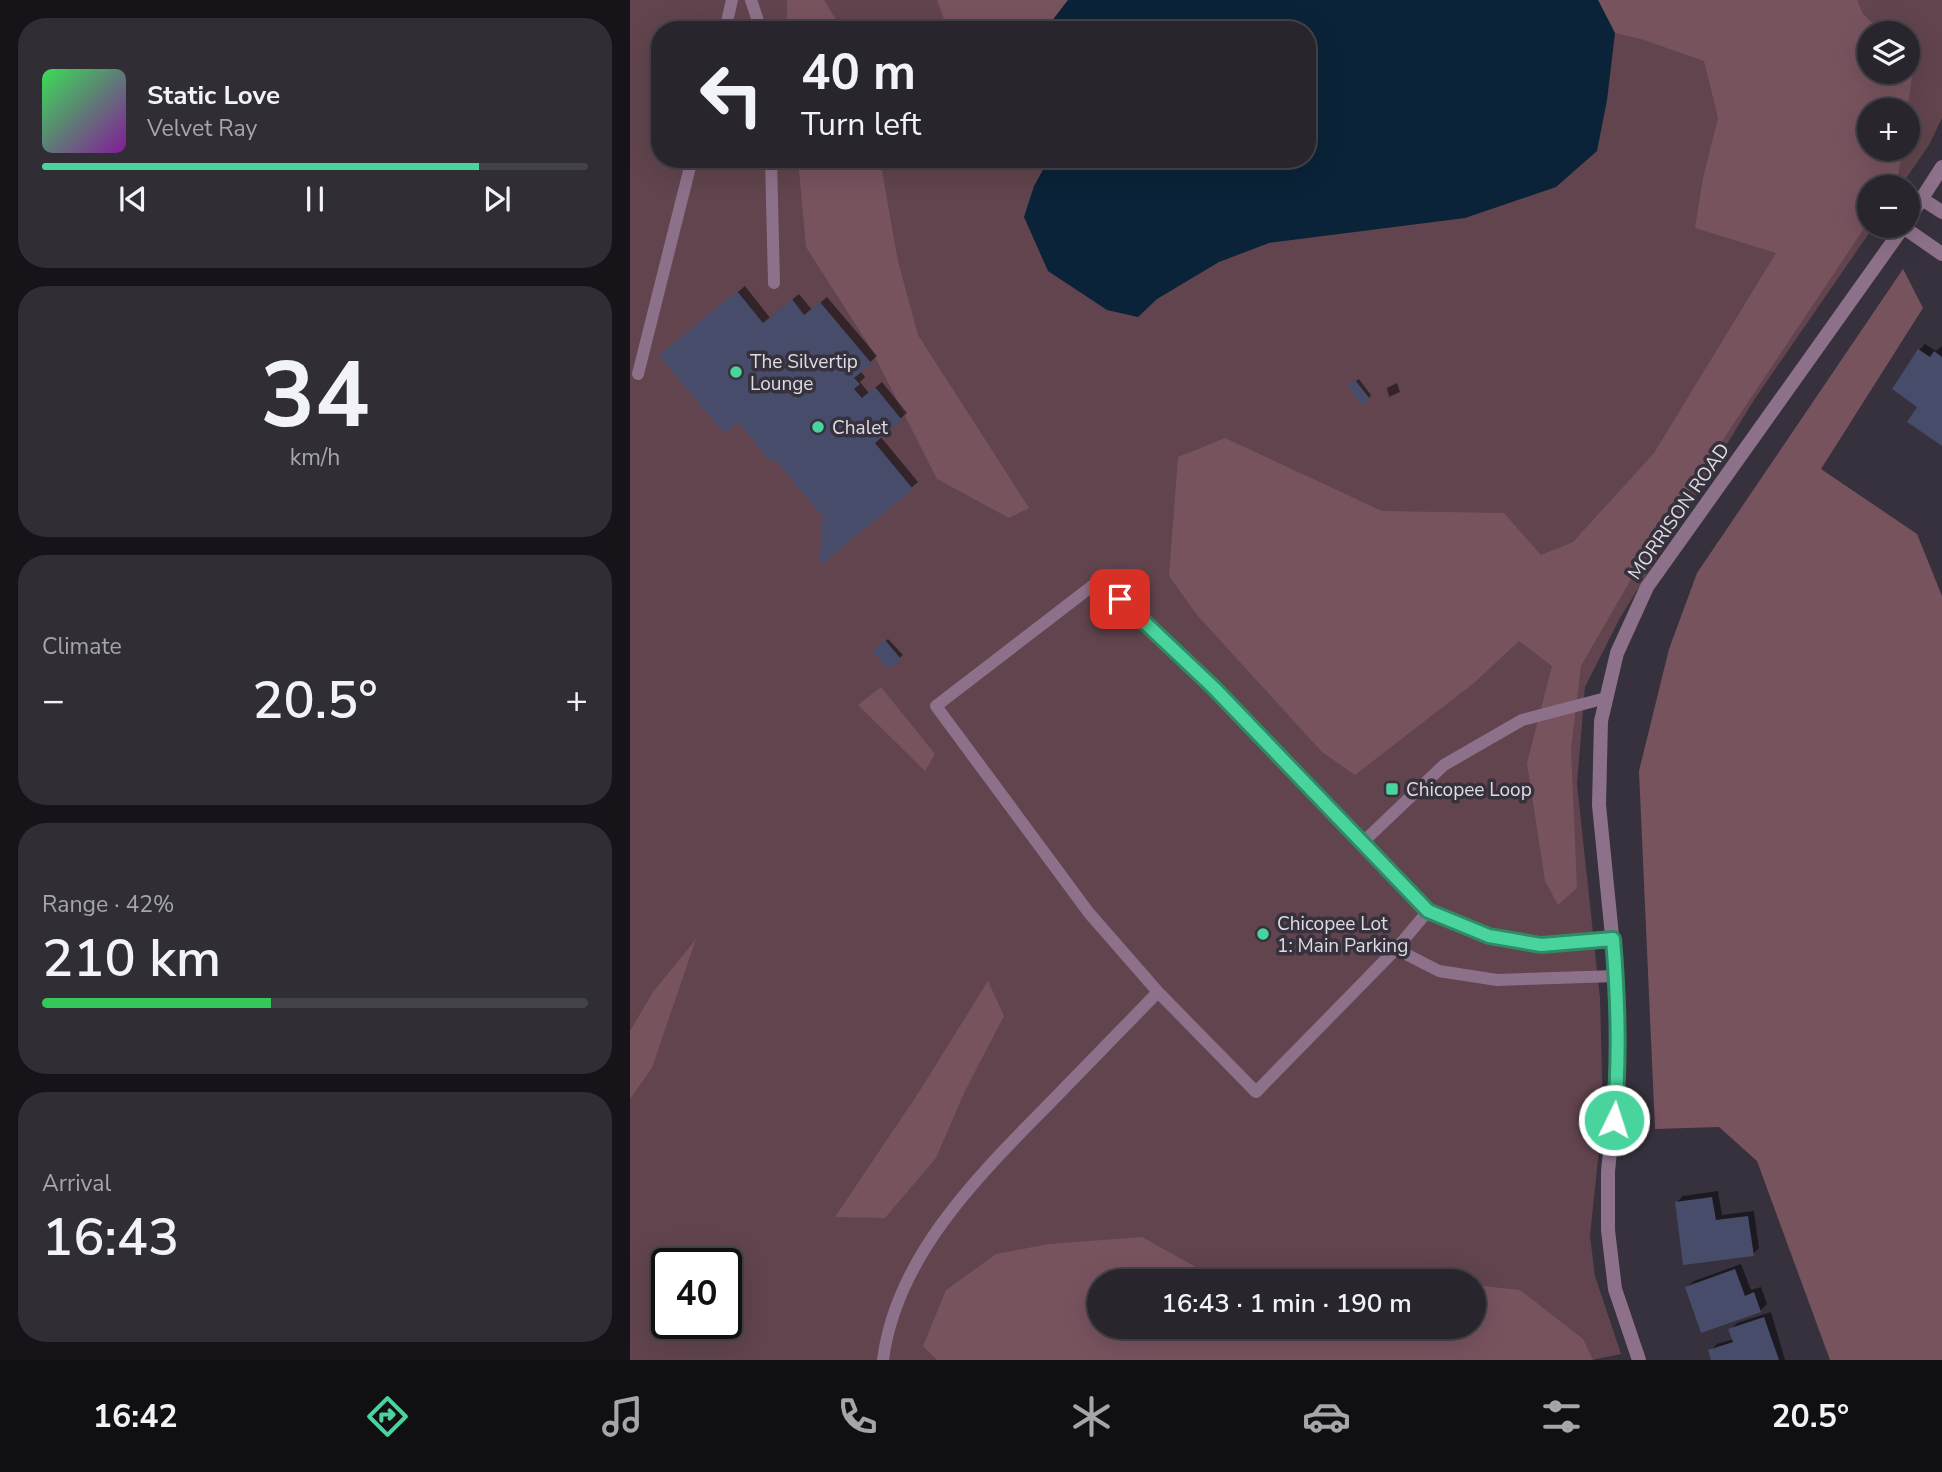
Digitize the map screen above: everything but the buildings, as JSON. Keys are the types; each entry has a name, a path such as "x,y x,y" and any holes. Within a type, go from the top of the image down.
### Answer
{"street":[{"name":"MORRISON ROAD","path":"1920,202 1942,167"},
{"path":"1922,199 1942,212"},
{"path":"1920,236 1942,254"},
{"name":"MORRISON ROAD","path":"1639,1360 1615,1289 1608,1230 1608,1171 1616,1094 1616,975 1599,805 1601,721 1606,698 1617,653 1647,587 1895,238"}],"lane":[{"path":"726,21 732,0"},
{"path":"751,0 758,21"},
{"path":"635,371 690,168"},
{"path":"771,168 774,284"},
{"path":"1428,911 1396,949 1256,1092 1158,992 1089,913 936,706 1100,580 1214,688 1428,911 1489,936 1541,945 1613,939"},
{"path":"1363,843 1444,765 1521,720 1606,698"},
{"path":"1396,949 1439,971 1497,980 1616,975"},
{"path":"883,1360 885,1342 906,1285 945,1217 991,1163 1158,992"}],"shaded area":[{"path":"630,0 1942,0 1942,118 1929,145 1920,158 1920,98 1857,98 1857,161 1918,161 1908,175 1857,175 1857,238 1866,238 1754,400 1620,618 1585,687 1577,784 1600,998 1603,1111 1590,1236 1595,1276 1621,1354 1592,1360 630,1360"},
{"path":"787,0 824,0 835,21 787,21"},
{"path":"937,0 1068,0 1052,21 945,21"},
{"path":"1598,0 1857,0 1863,14 1870,21 1857,21 1857,84 1911,84 1909,98 1857,98 1857,161 1900,161 1898,175 1857,175 1858,238 1638,567 1581,666 1571,749 1577,888 1558,905 1545,881 1527,763 1552,666 1519,641 1474,683 1355,775 1322,752 1197,615 1169,576 1178,457 1225,438 1382,511 1504,513 1541,555 1573,542 1654,453 1776,253 1695,228 1703,178 1718,118 1704,61 1615,33"},
{"path":"799,168 880,168 898,261 918,335 1029,508 1009,518 937,479 870,347 806,247"},
{"path":"1903,269 1923,308 1821,469 1917,534 1942,596 1942,1360 1830,1360 1757,1161 1719,1127 1655,1129 1639,771 1669,649 1697,573"},
{"path":"881,687 935,754 925,771 858,705"},
{"path":"696,939 652,1068 630,1099 630,1031 653,992"},
{"path":"988,981 1004,1016 965,1091 936,1158 885,1218 835,1217 919,1092"},
{"path":"1142,1237 1199,1269 1087,1269 1087,1339 1486,1339 1486,1286 1520,1290 1583,1339 1593,1360 937,1360 923,1346 946,1290 996,1254 1049,1244"}],"water":[{"path":"1068,0 1598,0 1615,33 1607,100 1597,151 1556,187 1465,218 1269,243 1219,262 1157,299 1138,317 1107,310 1048,271 1024,217 1034,186 1044,168 1316,168 1316,21 1052,21"}],"place":[{"name":"The Silvertip Lounge","path":"736,372"},
{"name":"Chalet","path":"818,427"},
{"name":"Chicopee Loop","path":"1392,789"},
{"name":"Chicopee Lot 1: Main Parking","path":"1263,934"}],"route":[{"path":"1120,599 1214,688 1428,911 1489,936 1541,945 1613,939 1616,975 1614,1120"}]}
